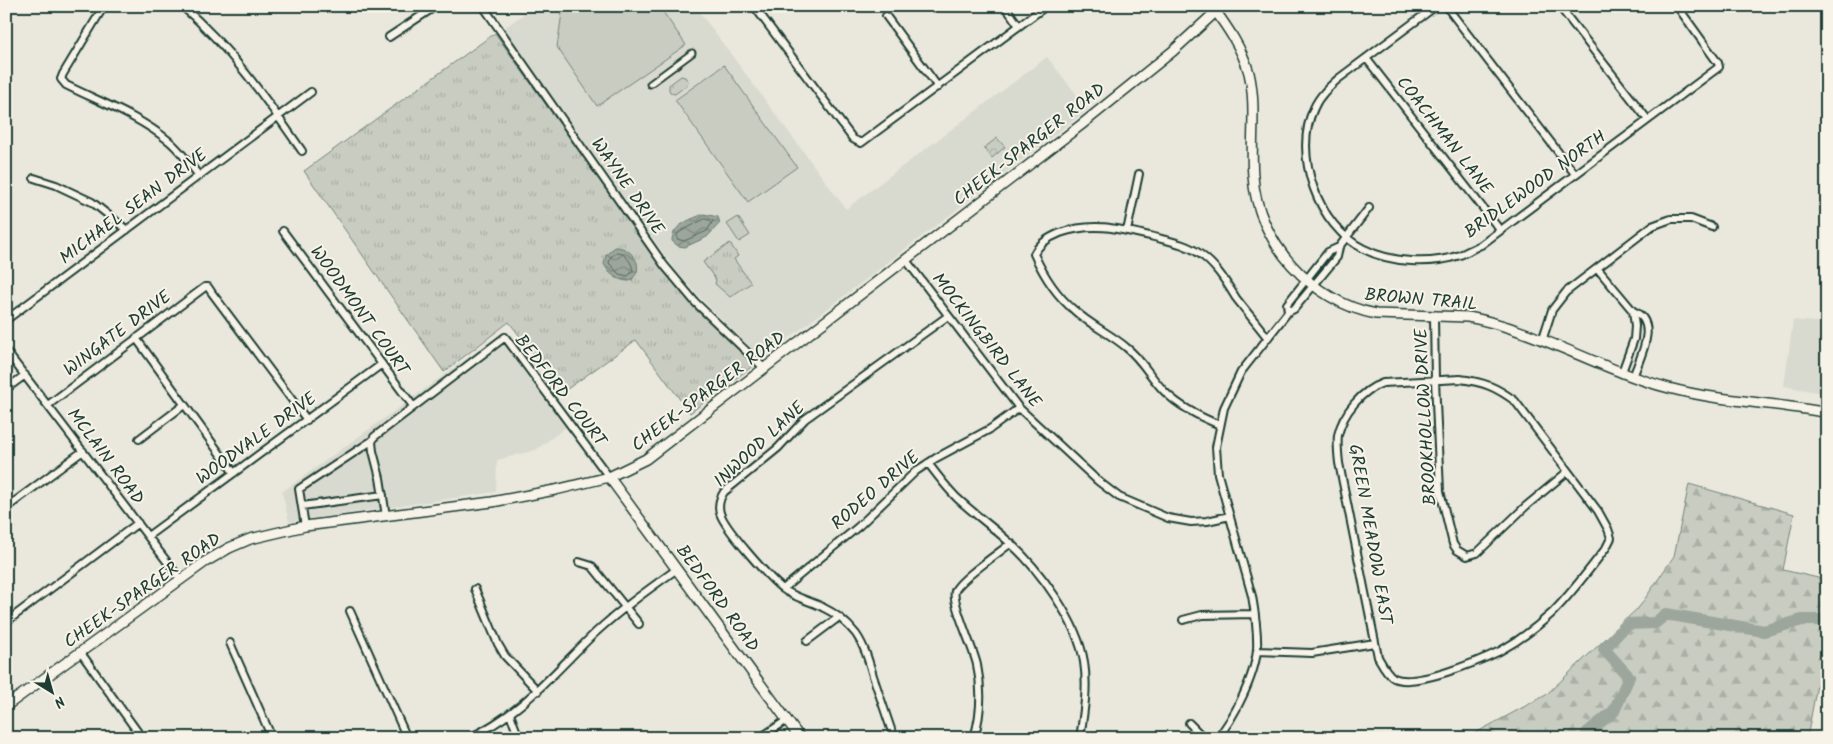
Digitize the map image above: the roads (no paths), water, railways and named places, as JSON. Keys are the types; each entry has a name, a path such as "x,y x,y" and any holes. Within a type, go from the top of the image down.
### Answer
{"main road":[{"name":"CHEEK-SPARGER ROAD","path":"6,706 204,562 250,539 305,526 492,502 609,477 628,469 664,447 1081,125 1173,51 1217,8"},
{"name":"BROWN TRAIL","path":"1217,8 1236,42 1248,72 1254,112 1252,176 1259,207 1278,247 1306,279 1329,297 1362,312 1395,316 1468,317 1482,320 1670,388 1827,413"},
{"name":"BEDFORD ROAD","path":"609,477 800,738"}],"street":[{"path":"104,6 61,79 66,85 157,132 178,150 199,176"},
{"path":"182,6 203,24 232,55 302,151"},
{"path":"390,38 436,6"},
{"name":"WAYNE DRIVE","path":"483,6 664,265 696,302 765,369"},
{"path":"754,6 853,139 861,143 1046,6"},
{"path":"1004,6 1019,26"},
{"name":"BRIDLEWOOD NORTH","path":"1436,6 1338,79 1325,92 1314,108 1308,129 1308,166 1311,183 1327,215 1346,238 1364,250 1380,256 1432,260 1462,254 1481,245 1718,67 1718,63 1677,6"},
{"path":"1446,6 1575,174"},
{"path":"1559,6 1648,120"},
{"path":"886,16 938,87"},
{"path":"650,84 692,53"},
{"name":"COACHMAN LANE","path":"1366,58 1500,230"},
{"name":"MICHAEL SEAN DRIVE","path":"6,320 311,92"},
{"path":"1127,231 1139,174"},
{"path":"34,178 63,188 92,202 127,230"},
{"path":"1222,736 1245,692 1257,651 1252,596 1218,474 1216,459 1220,425 1228,396 1241,372 1267,337 1314,286 1336,257 1339,247 1369,208"},
{"path":"1542,341 1552,310 1566,292 1652,226 1671,219 1691,219 1712,226"},
{"path":"1220,425 1202,418 1175,401 1128,349 1074,311 1054,287 1038,263 1034,254 1037,248 1056,235 1082,227 1108,227 1178,243 1198,252 1221,275 1267,337"},
{"name":"WOODMONT COURT","path":"283,232 413,406"},
{"path":"1288,312 1287,304 1306,279 1328,252 1339,247"},
{"name":"MOCKINGBIRD LANE","path":"906,260 1019,408 1119,498 1168,518 1191,522 1230,516"},
{"path":"1597,268 1633,311 1640,314 1644,320 1647,329 1645,344 1633,376"},
{"name":"WINGATE DRIVE","path":"48,405 205,287 208,287 306,420"},
{"path":"1622,372 1634,339 1633,311"},
{"name":"INWOOD LANE","path":"894,738 861,643 852,629 826,608 792,595 783,589 760,567 720,514 720,497 736,481 778,448 805,418 948,316"},
{"name":"BROOKHOLLOW DRIVE","path":"1434,317 1440,491 1450,535 1455,548 1462,554 1471,556 1484,548 1526,506 1567,472"},
{"path":"136,338 234,473"},
{"name":"BEDFORD COURT","path":"413,406 505,338 609,477"},
{"name":"MCLAIN ROAD","path":"6,351 181,580"},
{"name":"WOODVALE DRIVE","path":"148,536 382,364"},
{"path":"6,389 25,375"},
{"name":"GREEN MEADOW EAST","path":"1460,379 1482,382 1500,390 1516,401 1567,472 1598,511 1611,538 1606,548 1552,613 1506,647 1481,659 1439,674 1408,681 1391,676 1378,657 1339,463 1338,436 1342,423 1352,407 1364,394 1377,385 1384,383 1460,379"},
{"path":"139,439 184,405"},
{"path":"305,526 298,489 373,440 382,430 413,406"},
{"name":"RODEO DRIVE","path":"783,589 859,526 916,471 990,429 1019,408"},
{"path":"373,440 373,451 386,516"},
{"path":"6,508 82,451"},
{"path":"928,463 960,500 1011,543 1024,557 1063,609 1077,636 1084,663 1086,690 1080,738"},
{"path":"302,506 383,495"},
{"path":"6,622 138,523"},
{"path":"974,738 978,725 980,699 978,674 972,647 955,598 955,591 967,577 1011,543"},
{"path":"579,562 592,566 639,624"},
{"path":"469,738 510,714 538,691 595,633 625,606 677,569"},
{"path":"475,589 505,656 538,691"},
{"path":"350,611 407,738"},
{"path":"1183,620 1202,614 1255,614"},
{"path":"807,641 839,617"},
{"path":"230,643 272,738"},
{"path":"1257,651 1312,653 1375,643"},
{"path":"81,653 142,738"},
{"path":"510,714 519,738"},
{"path":"760,738 787,720"},
{"path":"1189,723 1204,738"}],"water":[{"path":"704,214 718,217 720,223 707,237 685,247 678,246 672,241 675,231 683,223"},
{"path":"615,247 627,250 636,260 637,271 635,276 629,281 621,280 614,276 604,264 606,255"}],"waterway":[{"path":"1585,738 1587,733 1614,711 1629,677 1604,649 1627,624 1655,623 1666,614 1764,631 1802,620 1827,620"}]}
